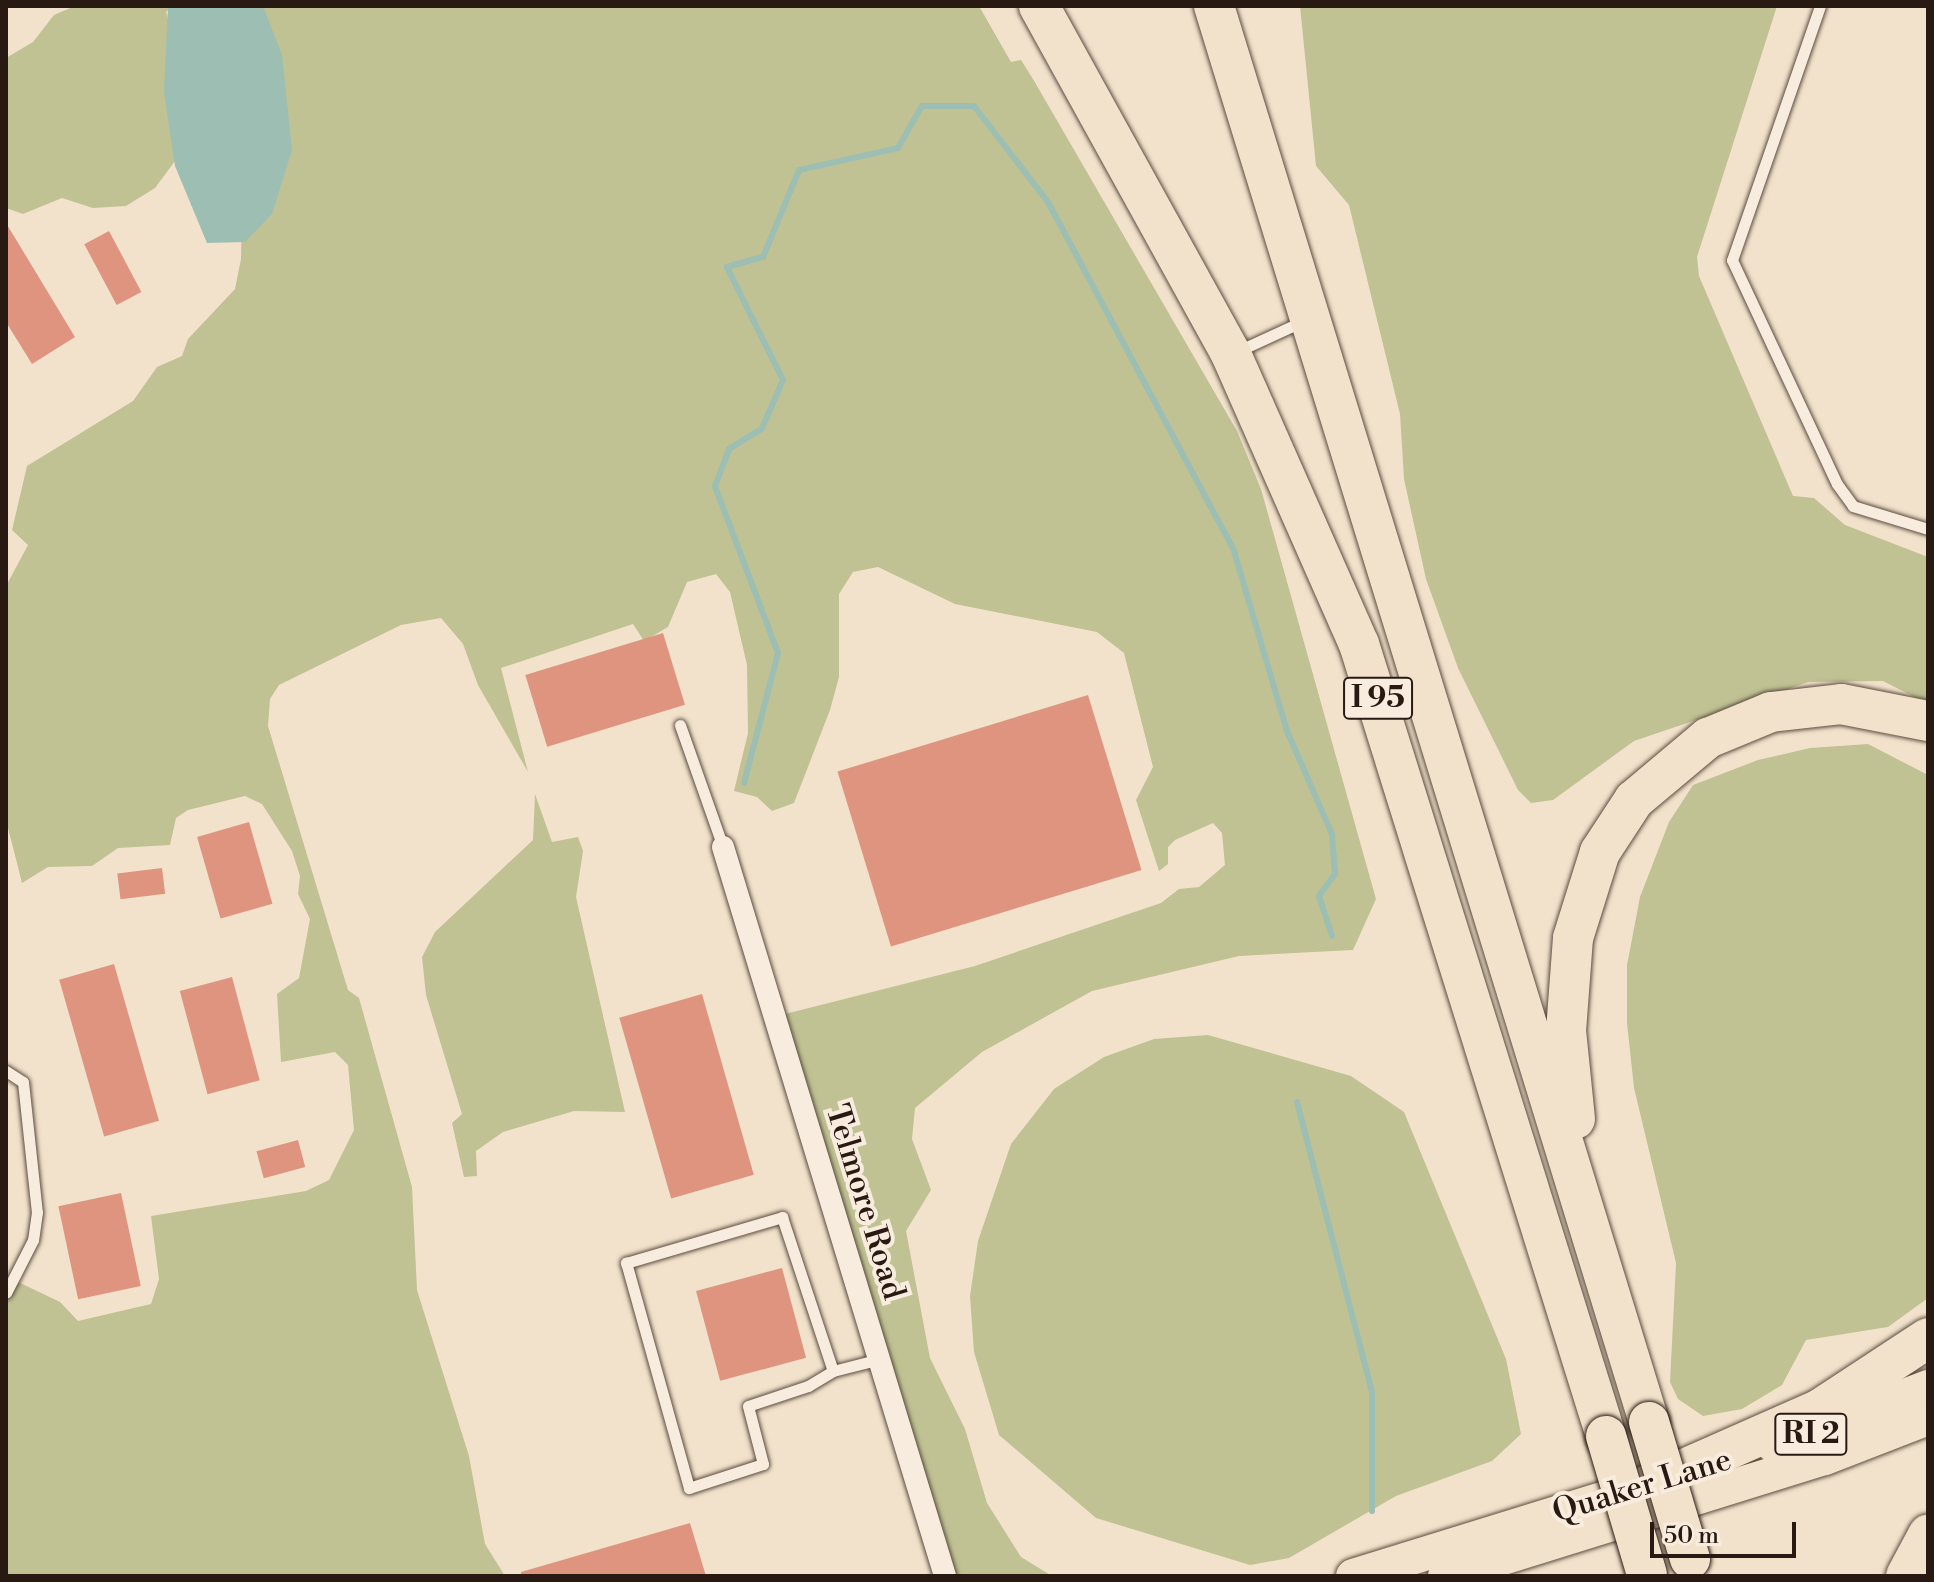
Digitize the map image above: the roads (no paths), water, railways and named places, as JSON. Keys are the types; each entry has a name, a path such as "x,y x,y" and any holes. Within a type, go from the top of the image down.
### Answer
{"highway":[{"name":"I 95","path":"1039,6 1231,354 1321,550 1390,732 1648,1575"},
{"name":"I 95","path":"1214,6 1692,1568"},
{"path":"1649,1422 1570,1090 1569,968 1588,879 1616,823 1642,790 1678,757 1727,728 1783,710 1841,704 1928,721"},
{"path":"1648,1485 1820,1409 1928,1338"},
{"path":"1906,1576 1928,1535"}],"main road":[{"name":"Quaker Lane","path":"1353,1576 1827,1429 1928,1387"},
{"name":"Quaker Lane","path":"1445,1576 1825,1458 1928,1418"}],"street":[{"name":"Telmore Road","path":"723,847 945,1576"}],"lane":[{"path":"1820,6 1732,260 1837,484 1853,506 1928,529"},
{"path":"1231,354 1310,318"},
{"path":"680,725 723,847"},
{"path":"6,1071 23,1082 37,1212 33,1240 6,1293"},
{"path":"833,1371 782,1217 626,1263 689,1488 763,1464 748,1406 808,1386 833,1371 880,1359"}],"water":[{"path":"168,6 263,6 282,55 292,150 272,214 245,242 207,243 175,166 164,92"}],"waterway":[{"path":"744,783 778,653 715,486 729,449 762,428 783,380 727,267 763,257 799,170 898,148 922,106 974,106 1048,202 1234,551 1287,731 1332,834 1335,874 1319,896 1332,936"},
{"path":"1297,1102 1372,1391 1372,1511"}]}
